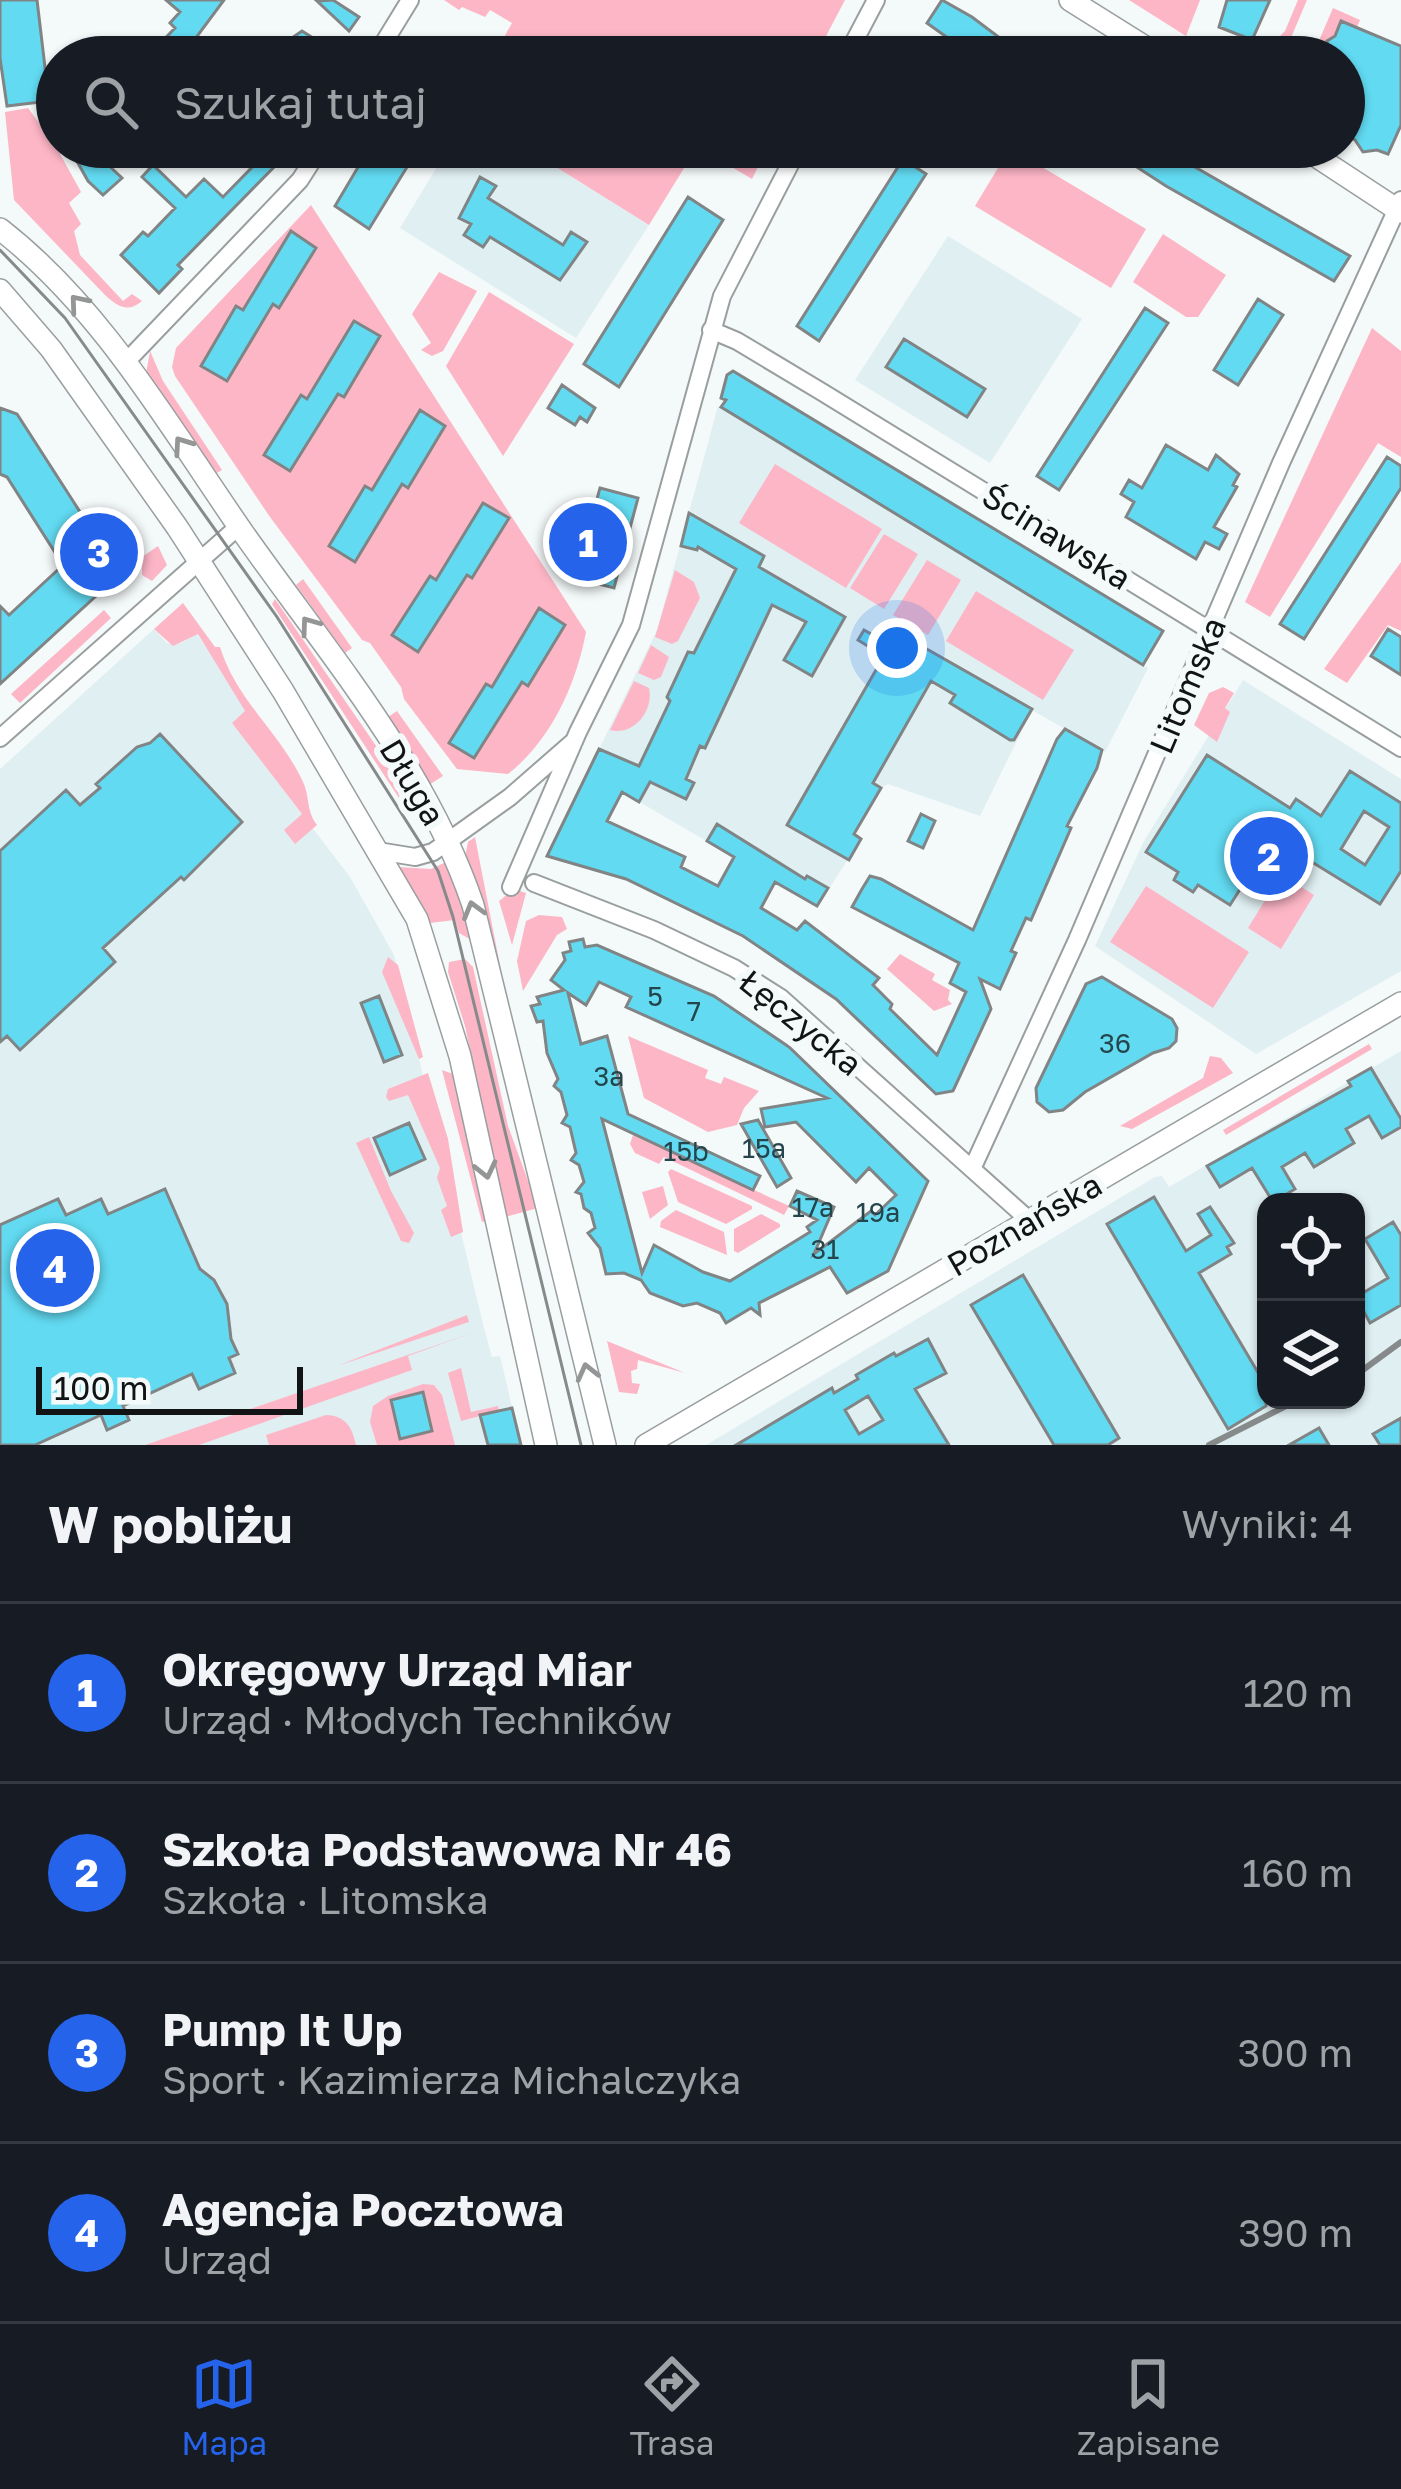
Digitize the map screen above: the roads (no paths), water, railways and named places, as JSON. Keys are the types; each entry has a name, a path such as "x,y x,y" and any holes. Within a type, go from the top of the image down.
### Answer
{"street":[{"path":"389,36 410,0"},
{"path":"857,36 876,0"},
{"path":"1070,0 1128,36"},
{"path":"125,363 307,168"},
{"path":"511,887 637,608 711,330 726,288 789,168"},
{"path":"1336,168 1400,207"},
{"name":"Litomska","path":"972,1169 1077,940 1281,463 1400,207"},
{"name":"Długa","path":"0,229 59,280 125,363 404,761 448,842 473,904 605,1445"},
{"name":"Długa","path":"0,290 51,349 199,560 283,691 425,938 456,1042 544,1436"},
{"name":"Ścinawska","path":"711,330 737,340 1401,748"},
{"path":"0,738 238,526"},
{"path":"378,851 418,856 448,842 575,741"},
{"name":"Łęczycka","path":"534,884 654,930 734,968 781,998 1029,1220"},
{"name":"Poznańska","path":"646,1445 1401,1003"},
{"path":"544,1436 561,1445"}],"tram line":[{"path":"0,250 65,318 277,617 438,871 581,1445"}],"railway":[{"path":"1365,1368 1401,1342"},
{"path":"1209,1445 1280,1409"}],"place":[{"name":"Okręgowy Urząd Miar","path":"588,542"},
{"name":"Pump It Up","path":"99,552"},
{"name":"Szkoła Podstawowa Nr 46","path":"1269,856"},
{"name":"Agencja Pocztowa","path":"55,1268"}]}
